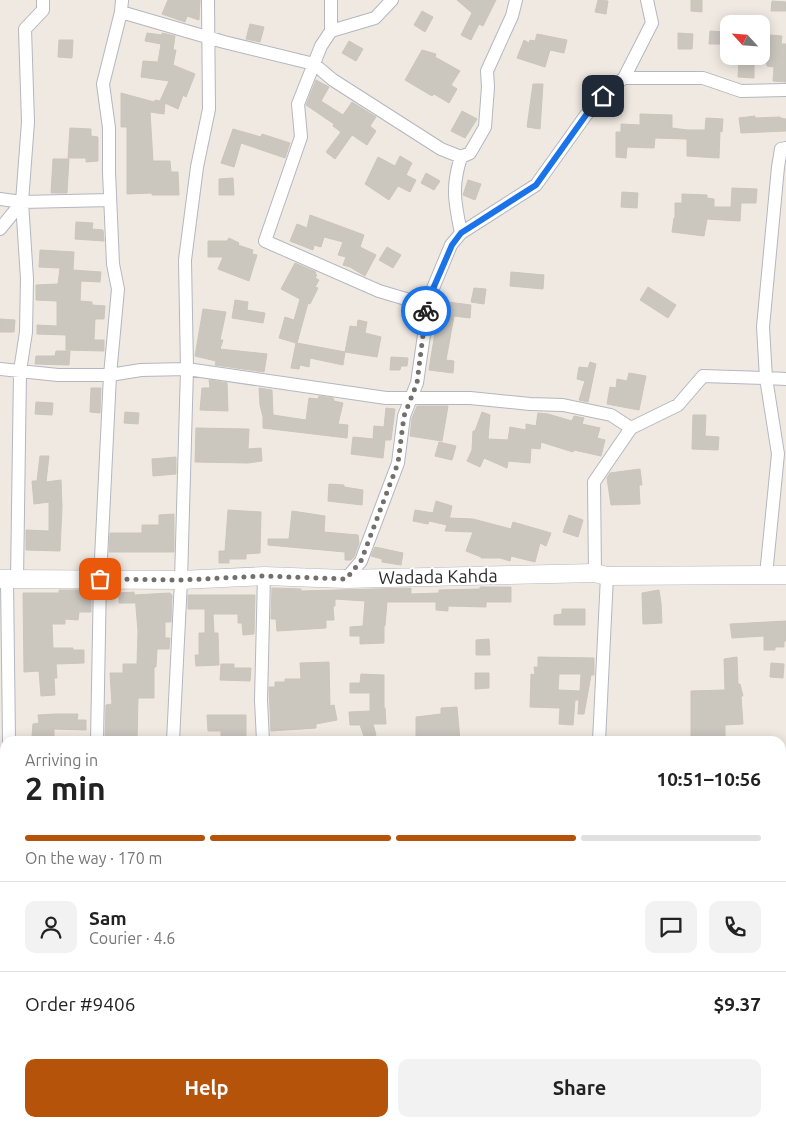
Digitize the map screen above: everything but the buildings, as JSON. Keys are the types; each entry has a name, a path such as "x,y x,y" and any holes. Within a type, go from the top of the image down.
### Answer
{"main road":[{"name":"Wadada Kahda","path":"8,580 181,580 264,576 346,579 601,574 786,575"}],"street":[{"path":"9,736 8,580 20,370 26,332 27,279 22,202 28,122 25,29 43,10 43,0"},
{"path":"173,736 181,580 187,369 185,260 197,167 209,108 208,0"},
{"path":"331,0 331,31 314,64 298,104 301,137 264,241 379,291 426,305"},
{"path":"331,31 375,18 392,0"},
{"path":"97,736 100,579 110,375 118,289 113,264 109,128 102,84 122,6 207,38 314,64 333,80 440,149 461,157 470,153 485,127 488,87 487,71 512,16 516,0"},
{"path":"346,579 361,561 398,463 404,416 417,383 425,328 426,305 452,245 461,233 536,185 586,115 612,87 624,78 652,23 647,0"},
{"path":"624,78 703,78 741,90 786,90"},
{"path":"766,575 778,454 766,378 763,327 778,167 781,149 786,148"},
{"path":"461,157 456,170 453,196 461,233"},
{"path":"0,199 22,202 110,200"},
{"path":"0,229 22,202"},
{"path":"0,369 58,376 110,375 141,370 187,369 386,398 470,398 563,405 611,415 632,428"},
{"path":"599,736 601,574 594,482 632,428 678,405 703,376 786,379"},
{"path":"263,736 260,700 264,576"}],"way so far":[{"path":"100,579 181,580 264,576 346,579 361,561 398,463 404,416 417,383 426,311"}],"route":[{"path":"426,311 426,305 452,245 461,233 536,185 586,115 603,96"}]}
